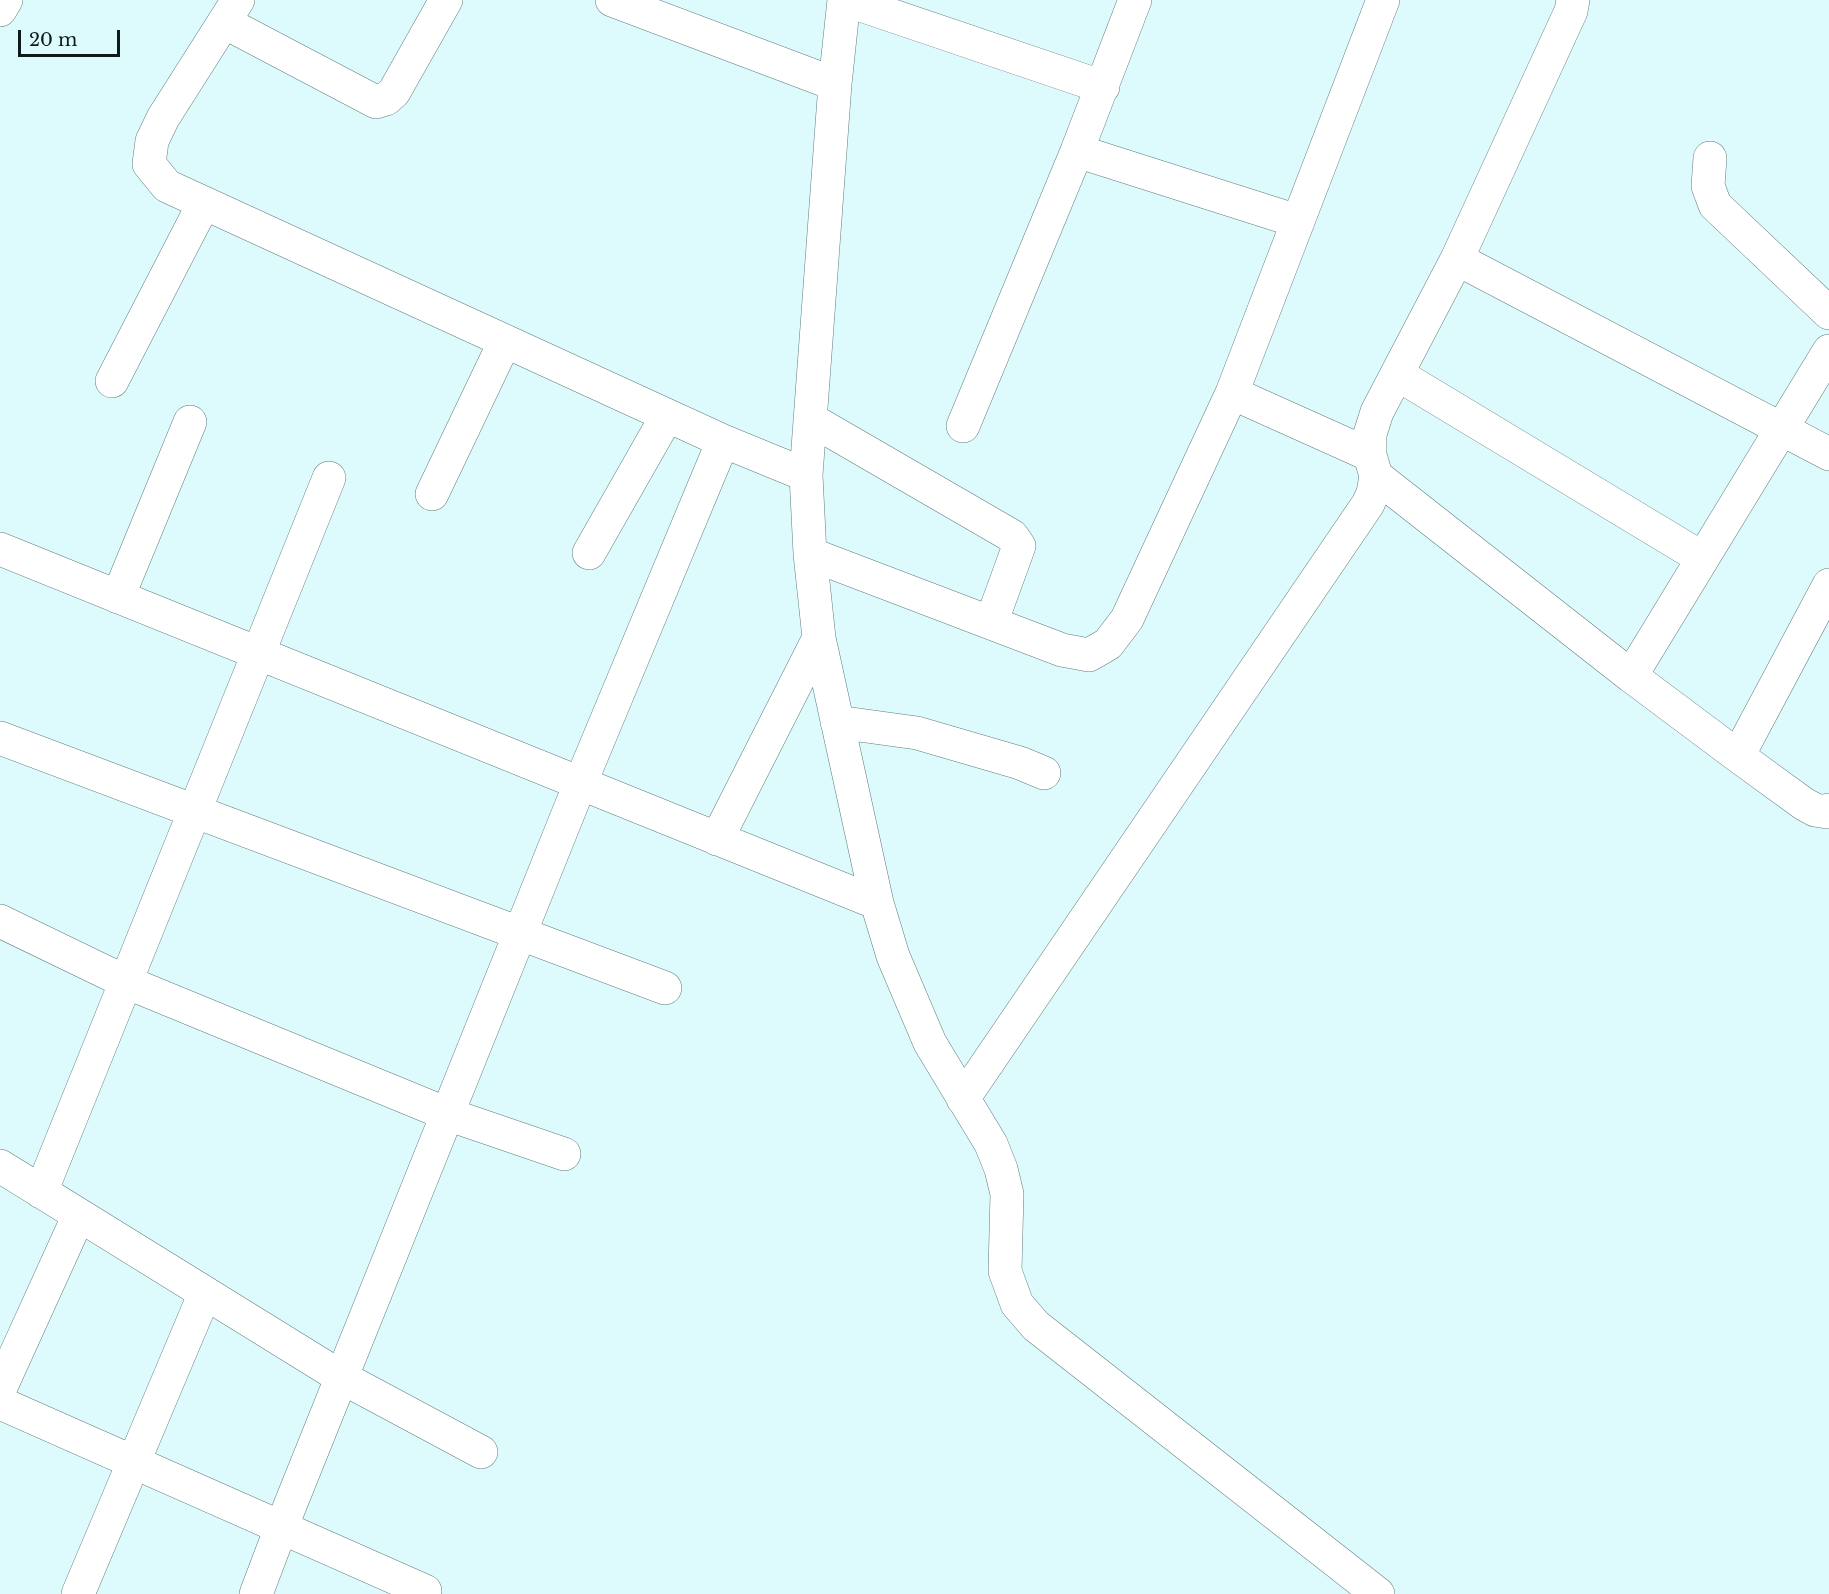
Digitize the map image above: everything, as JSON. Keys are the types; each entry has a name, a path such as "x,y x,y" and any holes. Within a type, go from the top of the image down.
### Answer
{"street":[{"path":"0,10 6,0"},
{"path":"446,0 394,92 376,102 231,11 163,118 152,141 149,164 167,186 667,416 806,474"},
{"path":"612,0 835,84"},
{"path":"1102,87 845,0 835,84 806,474 810,554 819,638 877,903 893,956 930,1043 990,1144 1001,1168 1007,1194 1005,1271 1017,1304 1036,1326 1378,1594"},
{"path":"963,426 1077,151 1135,0"},
{"path":"810,554 1062,650 1089,655 1108,644 1127,619 1232,393 1383,0"},
{"path":"963,1099 1368,504 1373,493 1370,434 1377,412 1457,259 1571,11 1573,0"},
{"path":"1077,151 1297,221"},
{"path":"1710,158 1708,186 1715,206 1829,313"},
{"path":"112,381 204,203"},
{"path":"1457,259 1829,454"},
{"path":"432,494 505,341"},
{"path":"1631,676 1829,351"},
{"path":"1397,374 1702,558"},
{"path":"1232,393 1373,465 1631,676 1804,804 1815,810 1827,812 1829,810"},
{"path":"589,553 667,416"},
{"path":"810,419 1012,536 1019,546 991,623"},
{"path":"118,597 190,422"},
{"path":"256,1594 580,784 723,441"},
{"path":"41,1192 329,478"},
{"path":"0,549 877,903"},
{"path":"1738,756 1829,585"},
{"path":"717,839 819,638"},
{"path":"837,722 917,733 1020,763 1044,773"},
{"path":"0,738 665,988"},
{"path":"0,921 126,982 447,1114 564,1154"},
{"path":"0,1166 341,1377 481,1452"},
{"path":"0,1389 79,1215"},
{"path":"78,1594 205,1293"},
{"path":"0,1403 425,1591"}]}
